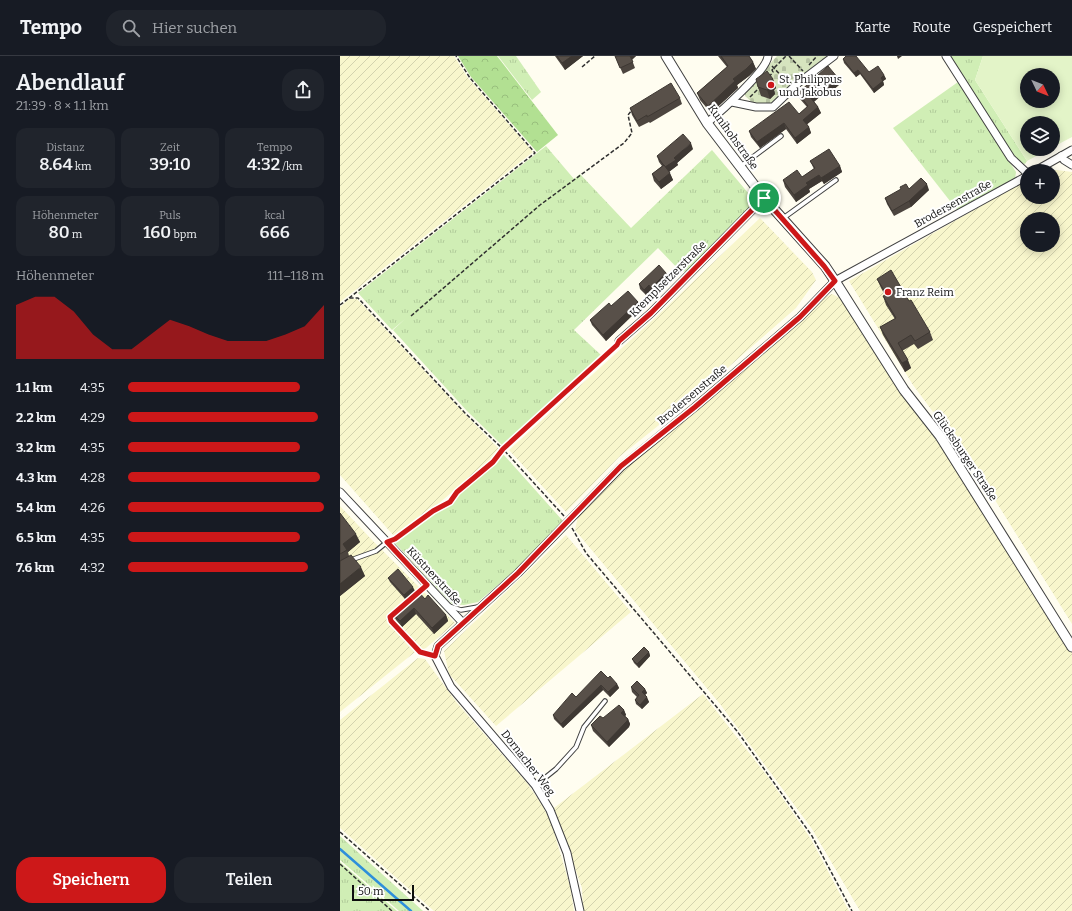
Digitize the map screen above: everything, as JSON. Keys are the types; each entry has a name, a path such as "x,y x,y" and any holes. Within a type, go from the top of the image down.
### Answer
{"street":[{"name":"Kunihohstraße","path":"666,56 707,124 764,198 824,266 835,281"},
{"path":"732,102 756,107 773,106 797,84 834,56"},
{"path":"946,56 1011,158 1020,167"},
{"path":"707,124 732,102 762,69 768,58"},
{"path":"1047,164 1072,150"},
{"path":"1061,156 1072,165"},
{"name":"Brodersenstraße","path":"435,656 438,646 479,606 518,573 621,466 695,407 800,317 835,281 1020,178"},
{"name":"Kremplsetzerstraße","path":"619,341 651,313 764,198"},
{"name":"Glücksburger Straße","path":"835,281 904,390 944,443 1072,646"},
{"name":"Küstnerstraße","path":"340,492 463,623"},
{"name":"Dornacher Weg","path":"435,656 450,687 535,785 550,810 567,853 580,911"}],"lane":[{"path":"740,167 781,136"},
{"path":"782,220 836,180"},
{"path":"346,564 358,557 376,551 387,542"},
{"path":"413,597 427,585"},
{"path":"407,601 393,614 391,621 420,652 435,656"},
{"path":"446,605 461,610 479,606"},
{"path":"535,785 556,769 576,747 584,727 605,701"}],"path":[{"path":"340,305 535,153 470,78 456,56"},
{"path":"582,67 595,56"},
{"path":"768,78 773,72 772,70 786,56"},
{"path":"789,56 803,71"},
{"path":"798,75 817,56"},
{"path":"768,58 774,68 788,82 793,78"},
{"path":"744,105 763,83"},
{"path":"411,316 540,205 624,143 632,133 628,115 635,107"},
{"path":"349,298 358,298 465,413 503,449 568,521 586,553 738,732 812,836 852,911"},
{"path":"387,542 395,539 433,511 450,502 457,492 493,462 503,449 617,345 619,341"},
{"path":"340,832 430,911"},
{"path":"340,864 392,911"}],"shaded area":[{"path":"340,56 454,56 468,78 533,152 340,302"},
{"path":"1060,170 1072,172 1072,624 977,471 913,385 849,281 1020,184 1020,204 1060,204"},
{"path":"760,218 812,272 816,280 796,308 693,398 619,457 566,512 509,450 655,318"},
{"path":"832,294 840,298 898,389 941,446 1072,653 1072,911 860,911 812,829 720,704 575,530 578,516 621,467 803,320 825,297"},
{"path":"349,299 357,299 499,449 495,456 438,504 394,536 340,475 340,307"},
{"path":"340,506 455,623 426,648 415,652 340,712"},
{"path":"566,535 631,612 496,726 449,674 444,651"},
{"path":"418,658 425,659 457,703 527,783 542,805 551,822 570,886 574,911 434,911 340,828 340,720"},
{"path":"703,694 768,777 811,839 849,911 583,911 582,888 554,808"}],"green space":[{"path":"458,56 497,56 558,135 537,152 471,77"},
{"path":"498,56 516,56 541,92 532,100"},
{"path":"777,56 829,56 773,103 754,104 745,96 745,91"},
{"path":"950,56 983,56 975,80 1020,150 1020,156 1024,156 1027,161 1025,164 1019,162 1013,156"},
{"path":"983,56 1072,56 1072,137 1060,143 1060,116 1020,116 1020,150 975,80"},
{"path":"958,82 1016,172 1015,179 957,210 893,128"},
{"path":"546,146 574,179 580,174 631,228 712,150 749,194 752,204 750,211 689,271 681,272 658,248 574,330 601,355 503,446 467,411 393,330 405,319 392,330 358,293"},
{"path":"1024,156 1036,156 1027,161"},
{"path":"503,454 563,521 520,566 478,602 464,605 452,604 394,542 436,510 450,503 456,494"},
{"path":"340,836 423,911 399,911 340,860"},
{"path":"340,862 397,911 340,911"}],"building":[{"path":"557,56 572,56 562,63"},
{"path":"615,56 630,56 633,62 620,68"},
{"path":"721,56 749,56 753,62 733,79 735,81 708,106 697,93 728,66"},
{"path":"846,56 856,56 869,72 878,66 884,75 881,78 883,81 873,89 858,70 854,73 843,59"},
{"path":"828,66 838,78 824,90 822,88 810,97 818,107 803,120 809,127 795,138 784,123 757,142 749,131 789,102 799,114 808,106 798,93"},
{"path":"767,71 773,79 769,82 772,85 767,90 758,87 756,79"},
{"path":"671,83 680,98 637,121 630,108"},
{"path":"683,134 691,143 674,158 676,160 665,167 657,156"},
{"path":"829,149 840,166 821,178 819,175 806,183 808,185 794,195 783,180 797,170 802,177 815,168 810,161"},
{"path":"664,165 670,173 659,182 652,174"},
{"path":"921,178 927,184 909,201 892,211 885,198 901,189 900,187 906,184 909,189"},
{"path":"659,265 666,273 651,288 649,285 644,290 639,284"},
{"path":"891,270 909,301 911,300 930,332 915,341 911,335 898,343 908,360 902,363 880,327 896,318 883,296 887,295 877,279"},
{"path":"628,291 638,302 603,335 590,320 609,303 611,306"},
{"path":"340,513 356,534 343,544 347,550 340,554"},
{"path":"351,555 361,567 340,584 340,561"},
{"path":"398,569 413,587 404,595 388,578"},
{"path":"417,590 425,599 428,595 446,615 432,628 414,608 400,621 393,614"},
{"path":"644,647 649,652 637,664 632,659"},
{"path":"601,671 608,678 610,676 617,684 608,692 601,685 561,724 553,715 572,693 576,697"},
{"path":"637,681 645,689 642,692 647,697 640,705 635,700 639,695 631,687"},
{"path":"619,705 624,710 621,713 628,719 607,742 591,725 600,716 603,718"}],"waterway":[{"path":"340,849 411,911"}],"place":[{"name":"St. Philippus und Jakobus","path":"771,85"},
{"name":"Franz Reim","path":"888,292"}],"route":[{"path":"764,198 824,266 835,281 800,317 695,407 621,466 518,573 479,606 438,646 435,656 420,652 391,621 390,617 427,585 387,542 395,539 433,511 450,502 457,492 493,462 503,449 651,313 764,198"}]}
